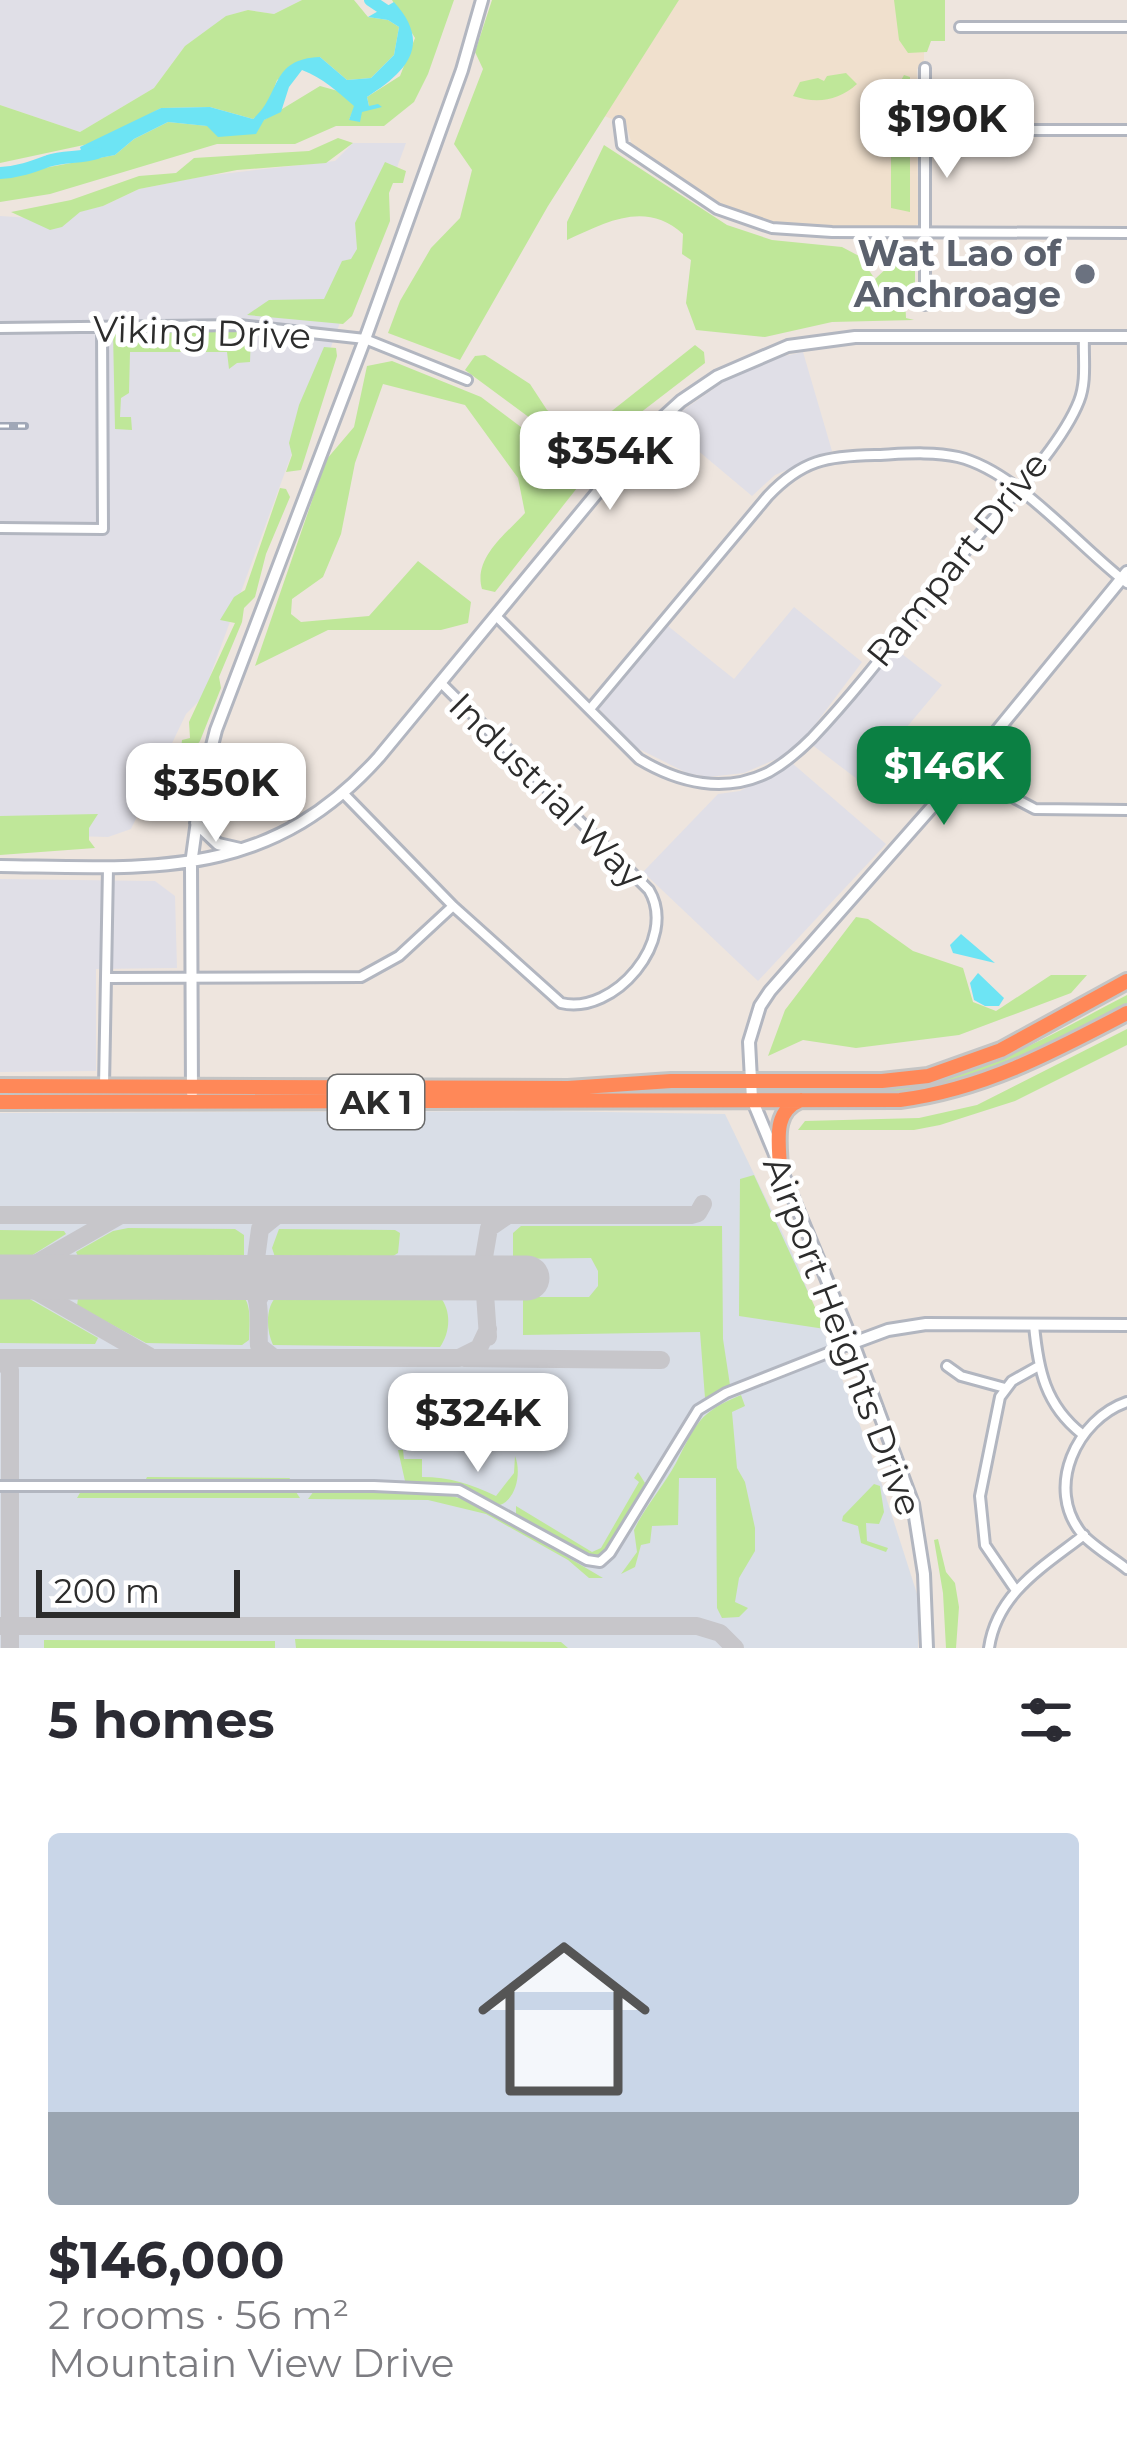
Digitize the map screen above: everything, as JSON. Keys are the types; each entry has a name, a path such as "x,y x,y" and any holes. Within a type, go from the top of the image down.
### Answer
{"highway":[{"name":"AK 1","path":"0,1102 882,1081 963,1067 1127,981"},
{"name":"AK 1","path":"0,1086 104,1086 192,1094 900,1100 972,1086 1017,1069 1127,1013"},
{"path":"780,1168 780,1120 787,1107 803,1100"}],"street":[{"path":"192,1094 191,864 195,822 216,730 365,339 462,70 482,0"},
{"path":"960,27 1127,27"},
{"path":"925,68 925,305"},
{"path":"619,122 622,145 690,193 745,221 799,231 1127,233"},
{"path":"925,130 1127,130"},
{"name":"Viking Drive","path":"0,328 238,325 365,339 467,380"},
{"path":"0,529 103,529 102,328"},
{"path":"0,866 191,864 243,850 293,828 345,795 648,430 681,401 733,369 788,346 855,337 1127,337"},
{"name":"Rampart Drive","path":"496,616 639,758 672,777 736,783 772,770 816,733 1018,488 1078,402 1083,387 1084,337"},
{"path":"590,709 768,496 798,469 818,459 960,457 1018,488 1125,578"},
{"name":"Airport Heights Drive","path":"927,1648 924,1574 914,1504 854,1343 752,1099 753,1025 770,991 1125,578"},
{"name":"Industrial Way","path":"441,683 653,897 659,921 653,944 602,1000 578,1006 553,999 454,906"},
{"path":"971,762 1035,809 1127,810"},
{"path":"106,978 361,977 397,957 454,906 345,795"},
{"path":"195,822 218,844 243,850"},
{"path":"104,1086 108,868"},
{"path":"1034,1325 1037,1367 1058,1410 1082,1434"},
{"path":"0,1486 459,1490 587,1560 600,1562 698,1410 726,1393 901,1327 1127,1325"},
{"path":"946,1366 961,1376 1005,1388"},
{"path":"1016,1589 985,1545 979,1513 1005,1388 1037,1367"},
{"path":"1126,1568 1084,1535 1070,1506 1067,1481 1071,1455 1082,1434 1101,1414 1127,1402"},
{"path":"989,1648 996,1620 1016,1589 1084,1535"}],"shaded area":[{"path":"0,0 302,0 274,14 248,10 227,16 185,46 154,88 80,132 0,105"},
{"path":"679,0 924,0 924,61 917,69 918,224 912,228 810,228 756,220 700,194 632,145 626,124 604,116"},
{"path":"353,143 406,143 202,698 186,714 131,829 108,837 0,834 0,216 49,219 103,206 139,189 335,161"},
{"path":"803,352 832,451 775,475 752,496 665,423 729,378 775,358"},
{"path":"794,607 862,662 805,738 781,757 744,773 708,777 687,773 637,748 599,709 668,626 734,679"},
{"path":"893,647 942,685 861,782 811,744"},
{"path":"792,763 886,844 758,981 643,872 718,794 740,791"},
{"path":"0,879 155,881 175,896 177,968 96,969 96,1071 0,1072"},
{"path":"0,1113 725,1114 797,1263 878,1472 918,1597 918,1648 0,1648"}],"green space":[{"path":"302,0 354,0 368,17 388,20 399,27 394,55 371,78 347,80 320,57 277,80 267,108 253,119 210,107 161,108 98,142 0,163 0,105 80,132 154,88 185,46 226,16 248,10 274,14"},
{"path":"392,0 454,0 414,102 384,126 336,126 295,144 217,144 50,194 0,202 0,176 115,155 168,122 208,126 264,120 320,86 338,91 355,106 349,120 369,106 367,97 400,76 415,38"},
{"path":"492,0 679,0 548,206 460,360 388,333 400,301 431,248 460,218 472,170 454,144 483,69 475,52"},
{"path":"894,0 945,0 945,41 931,41 927,52 908,53 899,40"},
{"path":"846,73 857,84 842,94 819,100 793,96 800,82 824,81 827,76"},
{"path":"904,75 910,77 910,212 891,208 891,99"},
{"path":"338,138 353,143 326,163 237,170 139,189 80,212 62,227 50,230 11,212 71,200 139,176 176,173 194,158 309,151"},
{"path":"604,145 727,225 772,240 842,247 859,256 875,279 889,266 896,247 915,243 915,290 905,298 906,318 914,320 832,322 765,337 696,330 686,303 691,260 682,254 683,234 669,224 655,218 626,218 567,240 567,222"},
{"path":"385,162 406,171 403,183 393,183 389,193 390,221 352,316 343,324 247,315 269,300 324,299 342,261 351,259 357,249 355,223"},
{"path":"113,332 251,332 250,362 229,369 227,352 130,352 129,393 121,398 120,417 131,417 132,430 115,429"},
{"path":"695,345 704,352 705,363 640,413 599,461 580,455 465,370 475,356 485,355 530,384 547,410 584,433"},
{"path":"324,347 336,348 337,356 301,470 286,472 299,405"},
{"path":"392,361 481,397 574,467 577,488 495,592 482,589 480,578 487,557 525,513 518,478 465,405 383,384 355,463 341,534 323,577 292,599 291,614 301,622 369,616 418,561 471,602 468,623 441,630 328,630 255,666 326,460 354,427 367,366"},
{"path":"280,488 290,497 266,554 255,597 244,608 200,741 179,769 182,740 190,738 189,722 235,623 220,620 234,597 245,590"},
{"path":"98,814 89,828 95,848 0,855 0,816"},
{"path":"856,917 868,919 913,951 963,968 973,1002 996,1011 1051,975 1087,975 1071,993 959,1035 856,1048 803,1040 768,1056 785,1010"},
{"path":"1127,995 1127,1004 1065,1037 952,1085 880,1096 848,1090 888,1089 960,1074 1026,1047"},
{"path":"1127,1029 1127,1045 1015,1101 940,1125 914,1130 798,1130 805,1121 919,1118 977,1105"},
{"path":"754,1175 825,1329 739,1316 740,1179"},
{"path":"521,1226 722,1226 723,1339 730,1385 705,1398 700,1332 523,1335 523,1297 589,1297 598,1286 598,1271 591,1258 513,1259 513,1233"},
{"path":"235,1229 244,1235 244,1255 239,1259 78,1256 76,1252 113,1231"},
{"path":"279,1229 395,1230 400,1233 398,1253 390,1258 283,1260 275,1257 272,1248"},
{"path":"0,1230 66,1234 31,1256 0,1259"},
{"path":"278,1295 440,1297 448,1329 440,1347 273,1345 268,1318"},
{"path":"244,1297 249,1340 242,1345 146,1343 77,1306 78,1298"},
{"path":"0,1298 28,1298 98,1338 95,1344 0,1343"},
{"path":"741,1395 745,1406 732,1412 737,1468 745,1482 755,1528 755,1551 739,1578 735,1602 748,1608 739,1617 722,1618 717,1608 716,1478 679,1478 678,1525 652,1526 650,1543 641,1545 635,1567 621,1574 637,1552 634,1530 638,1522 694,1429 716,1407"},
{"path":"398,1450 403,1450 404,1459 422,1459 422,1477 460,1482 496,1496 514,1473 515,1456 516,1483 511,1496 500,1505 461,1485 405,1481"},
{"path":"638,1472 645,1483 607,1552 593,1557 516,1516 516,1506 592,1552 601,1548 639,1482 634,1478"},
{"path":"147,1477 290,1478 288,1482 146,1479"},
{"path":"874,1484 880,1486 884,1512 879,1524 866,1523 867,1541 888,1548 886,1552 861,1543 858,1526 842,1521"},
{"path":"81,1491 296,1492 300,1498 77,1498"},
{"path":"314,1491 434,1492 472,1501 603,1578 589,1578 568,1560 486,1514 428,1500 308,1499"},
{"path":"938,1539 959,1607 956,1648 946,1648 934,1540"},
{"path":"295,1639 561,1642 568,1648 296,1648"},
{"path":"44,1640 275,1641 275,1648 44,1648"}],"water":[{"path":"394,2 412,31 410,56 394,77 367,97 369,106 382,107 362,112 360,122 349,120 354,106 302,70 289,87 281,112 264,120 256,134 218,137 207,126 168,122 115,155 84,161 80,147 161,108 210,107 253,119 284,71 304,59 320,57 347,80 371,78 394,55 399,27 368,17"},
{"path":"961,934 995,963 953,953 950,945"},
{"path":"978,973 1004,998 999,1006 974,1000 970,983"}],"waterway":[{"path":"370,0 394,16"},
{"path":"0,173 97,153"}],"taxiway":[{"path":"0,1215 691,1215 703,1204"},
{"path":"461,1278 483,1263 489,1228 508,1215"},
{"path":"6,1276 119,1216"},
{"path":"232,1277 255,1266 260,1229 276,1216"},
{"path":"1,1277 24,1284 149,1356"},
{"path":"232,1277 243,1281 255,1295 259,1346 274,1358"},
{"path":"258,1300 266,1285 282,1278"},
{"path":"461,1278 485,1294 488,1337"},
{"path":"0,1358 459,1358 479,1348 488,1329"},
{"path":"0,1358 10,1370 10,1648"},
{"path":"464,1358 661,1360"},
{"path":"0,1626 697,1626 720,1633 735,1648"}],"runway":[{"path":"0,1277 527,1278"}],"railway":[{"path":"0,426 25,426"}],"place":[{"name":"Wat Lao of Anchroage","path":"1085,274"}]}
